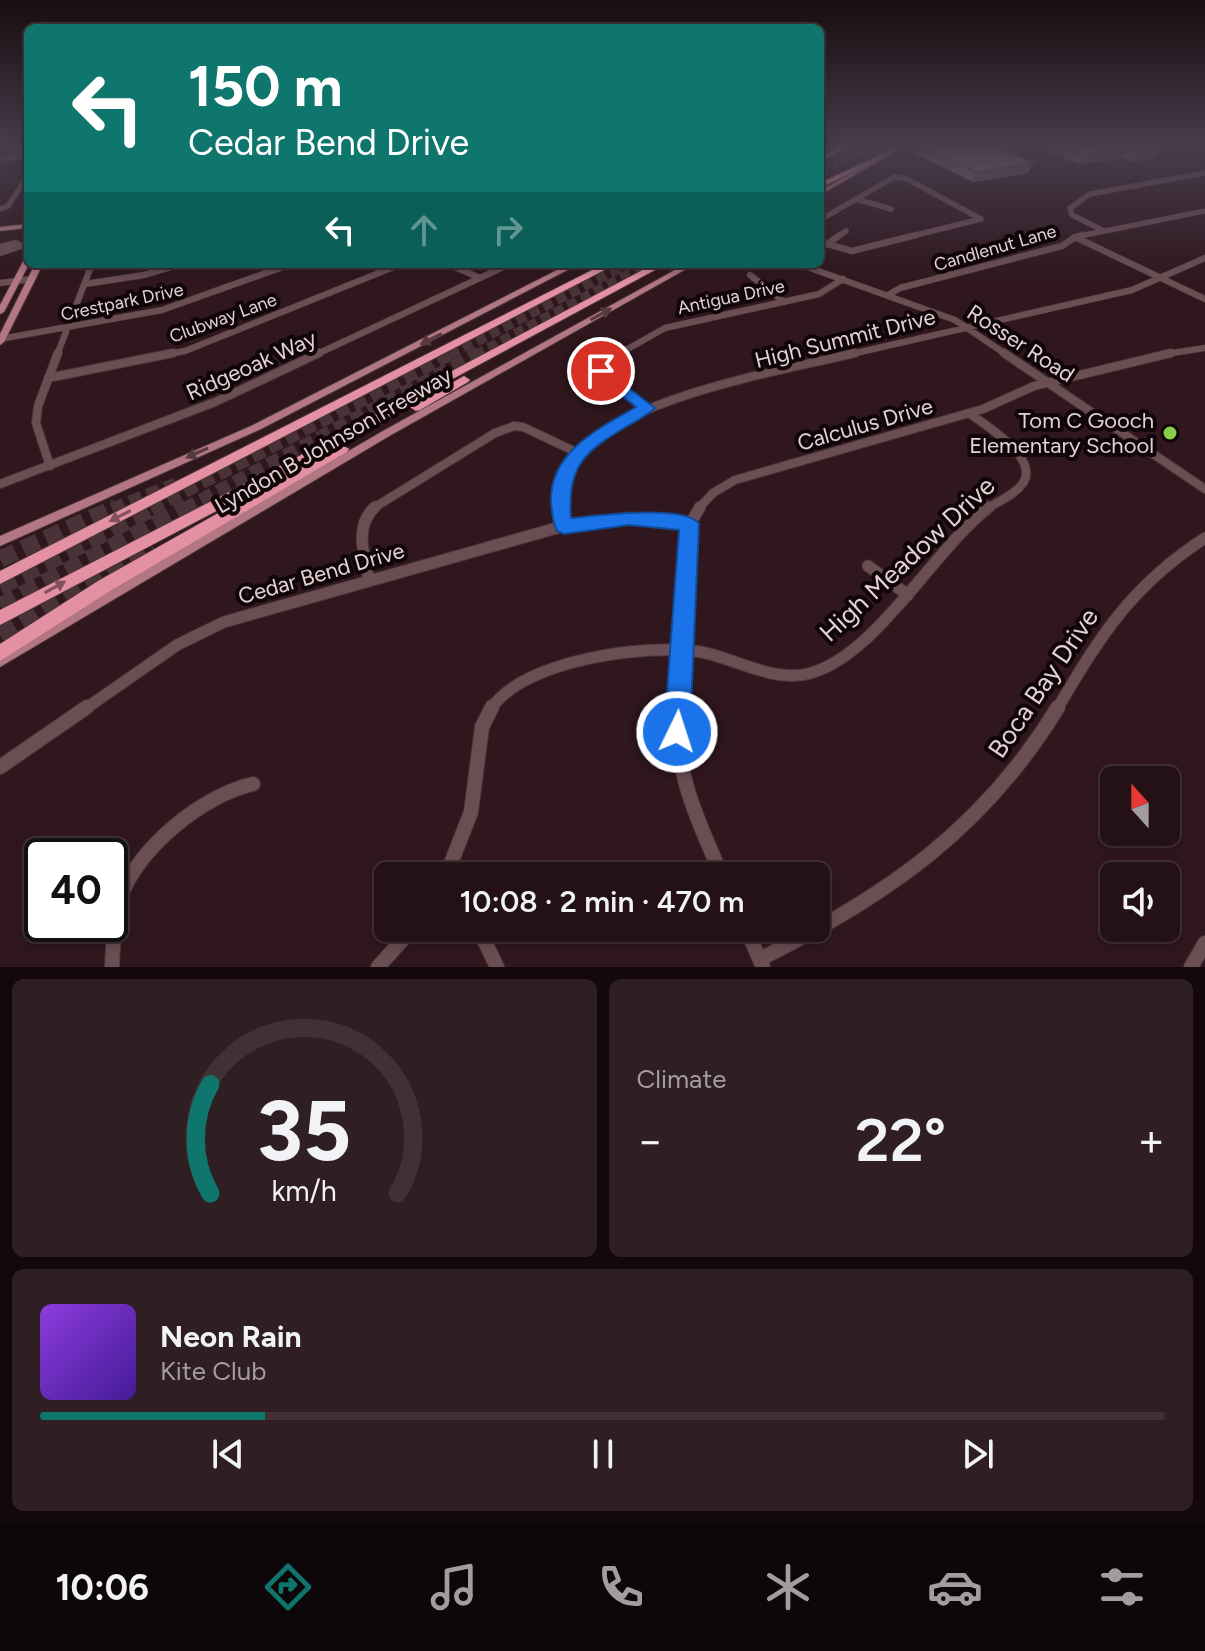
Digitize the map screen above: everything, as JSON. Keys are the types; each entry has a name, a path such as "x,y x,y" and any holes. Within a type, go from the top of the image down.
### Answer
{"highway":[{"path":"425,359 438,347 581,268"},
{"name":"Lyndon B Johnson Freeway","path":"0,578 603,268"},
{"name":"Lyndon B Johnson Freeway","path":"0,618 111,557 339,441 653,268"},
{"path":"0,653 104,586 535,338 569,313"}],"main road":[{"path":"0,228 24,225"},
{"path":"0,312 24,268"},
{"path":"0,340 37,268"},
{"name":"Lyndon B Johnson Freeway","path":"0,541 255,428 567,268"},
{"name":"Lyndon B Johnson Freeway","path":"0,661 387,433 684,268"},
{"path":"6,301 22,299"}],"street":[{"path":"0,209 8,206 19,190"},
{"path":"824,218 871,190"},
{"path":"824,243 852,251 981,219 927,190"},
{"path":"1104,231 1072,215 1070,208 1084,196 1106,190"},
{"path":"856,199 891,209"},
{"name":"Candlenut Lane","path":"888,295 900,288 1062,246 1075,237 1205,211"},
{"path":"824,242 846,231"},
{"path":"1075,237 1205,299"},
{"name":"High Summit Drive","path":"564,526 559,507 560,488 578,453 611,427 647,408 693,393 965,326 1132,290 1205,258"},
{"path":"50,466 36,423 38,406 91,268"},
{"path":"85,284 168,268"},
{"name":"Crestpark Drive","path":"0,340 162,310 280,268"},
{"name":"Clubway Lane","path":"48,378 185,351 391,268"},
{"path":"457,268 480,278"},
{"name":"Ridgeoak Way","path":"0,484 215,402 501,268"},
{"name":"Rosser Road","path":"811,268 965,326 1205,489"},
{"path":"750,275 784,302"},
{"path":"0,283 32,279"},
{"name":"Antigua Drive","path":"647,408 601,371 604,363 665,328 819,294 843,279"},
{"path":"0,323 11,321"},
{"name":"Calculus Drive","path":"690,524 701,503 710,494 735,480 983,409 1022,390 1149,357 1205,348"},
{"name":"High Meadow Drive","path":"453,862 474,799 482,721 495,701 535,676 625,649 683,651 732,659 770,673 805,674 820,670 858,643 908,595 948,545 988,508 1020,488 1026,480 1026,469 1018,454 969,413"},
{"path":"369,580 361,526 364,518 372,509 495,433 514,426 523,427 578,453"},
{"name":"Cedar Bend Drive","path":"0,767 198,634 243,615 564,526 629,518 690,524"},
{"path":"690,524 677,732 679,762 686,793 716,862"},
{"name":"Boca Bay Drive","path":"762,963 869,902 936,848 1004,784 1048,724 1092,646 1137,588 1164,563 1205,538"},
{"path":"868,566 908,595"},
{"path":"112,967 113,922 122,891 135,866 152,847 207,801 230,788 253,784"},
{"path":"378,967 400,942"},
{"path":"485,942 497,967"},
{"path":"752,942 762,963"},
{"path":"1191,967 1205,943"}],"tunnel":[{"path":"450,355 619,268"},
{"path":"475,355 640,268"},
{"path":"151,509 453,353"},
{"path":"184,509 479,353"},
{"path":"112,509 176,484"},
{"path":"0,559 116,507"},
{"path":"0,587 155,507"},
{"path":"0,606 187,507"},
{"path":"0,635 151,544"}],"place":[{"name":"Tom C Gooch Elementary School","path":"1170,433"}],"route":[{"path":"601,371 647,408 611,427 578,453 564,475 559,507 564,526 629,518 690,524 677,732"}]}
